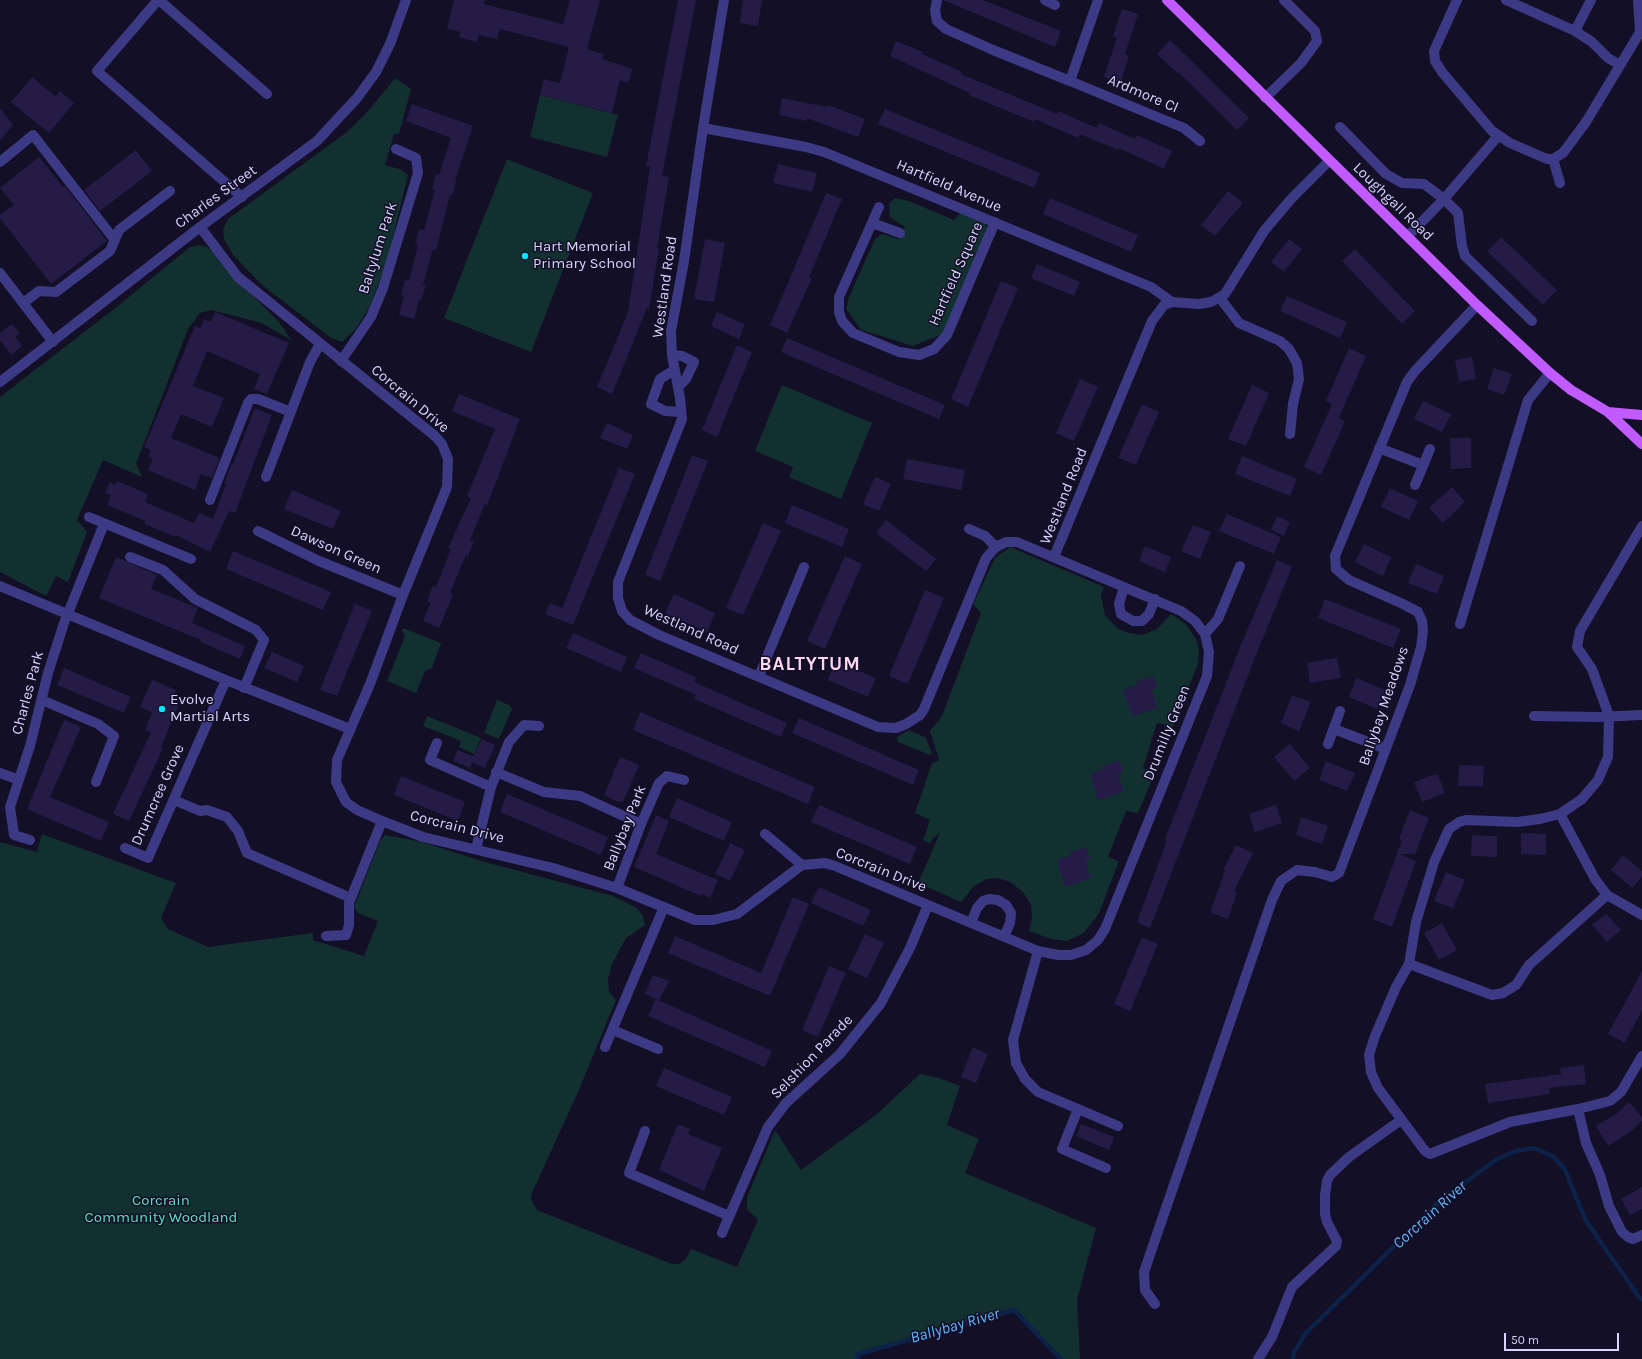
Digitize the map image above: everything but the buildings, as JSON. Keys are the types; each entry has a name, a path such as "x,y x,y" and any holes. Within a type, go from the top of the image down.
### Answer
{"main road":[{"name":"Loughgall Road","path":"1167,0 1477,305 1550,373 1572,390 1608,412 1642,444"},
{"name":"Loughgall Road","path":"1608,412 1642,415"}],"street":[{"path":"242,197 97,71 158,0 267,94"},
{"name":"Charles Street","path":"0,382 200,227 317,141 357,98 376,72 390,44 406,0"},
{"name":"Westland Road","path":"724,0 703,128 684,261 671,331 672,355 682,420 618,582 618,598 622,611 630,620 659,635 878,727 896,728 906,724 920,715 924,709 986,558 996,547 1006,542 1017,542 1054,558 1152,321 1164,305 1172,302"},
{"name":"Ardmore Cl","path":"937,0 935,10 937,21 946,29 992,50 1184,128 1200,141"},
{"path":"1045,0 1055,5"},
{"path":"1070,81 1098,0"},
{"path":"1265,98 1301,63 1316,41 1315,31 1284,0"},
{"path":"1457,0 1434,51 1435,61 1442,72 1492,131 1498,136 1547,159 1553,160 1563,153 1586,122 1640,32 1638,0"},
{"path":"1506,0 1575,32 1592,42 1608,58 1620,65"},
{"path":"1575,32 1591,0"},
{"path":"1340,127 1386,174 1402,183 1424,184 1444,199 1458,213 1462,246 1466,256 1532,321"},
{"name":"Hartfield Avenue","path":"703,128 806,146 824,152 1151,287 1172,302"},
{"path":"0,162 33,135 114,239"},
{"path":"1408,236 1444,199 1498,136"},
{"name":"Baltylum Park","path":"341,361 371,317 383,288 418,173 416,158 396,149"},
{"path":"1553,160 1560,183"},
{"path":"1172,302 1199,304 1211,302 1225,294 1264,231 1291,199 1329,161"},
{"path":"23,303 39,291 56,292 110,251 119,230 170,191"},
{"name":"Hartfield Square","path":"879,207 839,297 839,312 842,321 853,333 899,352 919,355 934,349 947,335 995,222"},
{"path":"872,222 900,233"},
{"name":"Corcrain Drive","path":"200,227 238,277 435,436 442,444 448,459 447,487 403,595 370,684 337,760 336,782 346,802 357,810 382,822 424,837 553,868 617,888 695,920 713,920 737,914 802,865 824,863 835,866 1038,951"},
{"path":"0,273 53,342"},
{"path":"1220,298 1239,323 1280,341 1289,349 1297,363 1299,379 1293,404 1290,434"},
{"name":"Ballybay Meadows","path":"1155,1304 1146,1290 1144,1272 1272,900 1281,881 1297,870 1315,872 1332,877 1339,873 1386,749 1421,647 1423,631 1422,621 1418,612 1404,604 1349,580 1336,568 1335,556 1407,382 1415,371 1477,305"},
{"path":"266,477 310,362 320,344"},
{"path":"672,355 682,356 694,362 686,379 678,387"},
{"path":"674,370 660,379 651,404 665,411 681,412"},
{"path":"1460,624 1528,400 1550,373"},
{"path":"210,500 248,403 251,399 258,399 292,412"},
{"path":"1379,448 1423,465"},
{"path":"1415,485 1430,449"},
{"path":"89,517 191,559"},
{"name":"Charles Park","path":"30,840 14,835 10,806 42,700 48,673 67,614 104,524"},
{"path":"1642,526 1580,631 1577,647 1592,669 1609,716 1608,757 1598,780 1582,799 1560,814 1540,819 1517,822 1466,820 1453,825 1449,829 1434,862 1416,922 1409,964 1396,988 1375,1036 1369,1055 1371,1072 1378,1088 1425,1151 1430,1154 1510,1122 1578,1110 1610,1101 1621,1092 1642,1056"},
{"path":"969,529 985,536 996,547"},
{"name":"Dawson Green","path":"258,531 319,561 403,595"},
{"path":"130,557 163,570 195,599 256,630 264,640 244,688"},
{"name":"Drumilly Green","path":"1038,951 1058,955 1071,955 1086,950 1098,940 1104,929 1206,676 1209,652 1205,634 1195,621 1181,611 1054,558"},
{"path":"1205,634 1218,619 1240,566"},
{"path":"759,676 804,567"},
{"path":"0,586 244,688 350,729"},
{"path":"1124,587 1119,604 1121,614 1132,621 1142,621 1149,614 1155,600"},
{"name":"Drumcree Grove","path":"125,848 148,858 226,680"},
{"path":"42,700 98,724 114,736 96,782"},
{"path":"1328,744 1340,711"},
{"path":"1534,716 1598,717 1642,715"},
{"path":"476,849 491,787 509,742 524,725 539,726"},
{"path":"1334,729 1386,749"},
{"path":"437,743 430,760 491,787"},
{"path":"496,772 544,792 580,796 641,824"},
{"path":"0,773 19,780"},
{"name":"Ballybay Park","path":"617,888 641,824 660,783 667,776 684,780"},
{"path":"174,800 200,811 207,810 227,817 238,831 248,853 351,898"},
{"path":"1560,814 1595,879 1607,895 1642,915"},
{"path":"326,936 346,935 349,925 349,903 382,822"},
{"path":"765,834 802,865"},
{"path":"1409,964 1492,995 1503,993 1516,985 1529,965 1607,895"},
{"path":"971,923 983,901 989,899 998,900 1006,905 1011,913 1010,922 1004,937"},
{"name":"Selshion Parade","path":"722,1233 768,1127 786,1103 840,1054 881,1003 910,948 928,905"},
{"path":"605,1047 664,907"},
{"path":"1038,951 1013,1040 1016,1062 1025,1079 1038,1092 1118,1126"},
{"path":"613,1030 658,1049"},
{"path":"1078,1109 1062,1149 1106,1168"},
{"path":"1578,1110 1586,1144 1600,1175 1609,1206 1622,1232 1633,1239 1642,1235"},
{"path":"1258,1359 1272,1337 1292,1287 1336,1246 1337,1240 1327,1222 1325,1214 1325,1195 1327,1182 1330,1175 1349,1157 1401,1120"},
{"path":"645,1131 629,1173 729,1216"}],"green space":[{"path":"395,78 411,89 399,134 394,134 385,165 402,170 408,175 387,261 369,308 355,330 342,342 331,338 262,285 234,256 224,239 223,230 228,219 347,132 369,110"},
{"path":"540,95 618,115 607,157 530,137"},
{"path":"507,159 593,193 531,352 444,318"},
{"path":"895,198 909,201 954,220 963,210 984,221 988,231 945,333 913,346 861,330 846,309 849,297 875,239 882,234 899,239 905,227 890,217 889,204"},
{"path":"199,245 207,247 216,254 240,283 279,322 291,340 262,323 211,310 200,313 188,329 136,464 142,477 103,460 77,520 87,532 68,582 56,576 46,596 0,572 0,397 114,309 190,247"},
{"path":"782,385 872,423 841,499 789,477 793,467 755,451"},
{"path":"1010,547 1104,587 1101,596 1105,615 1118,629 1129,633 1142,635 1157,629 1171,614 1186,624 1196,639 1199,649 1198,664 1173,727 1157,723 1143,768 1155,773 1138,813 1126,811 1108,857 1119,861 1099,913 1084,933 1067,941 1051,939 1029,931 1032,918 1031,905 1023,892 1010,882 998,878 987,879 974,886 961,902 918,883 940,833 933,838 930,843 923,840 930,820 915,813 932,763 939,760 930,731 942,716 981,613 973,604 995,558"},
{"path":"403,628 441,643 432,668 425,671 416,693 387,681 405,636 402,631"},
{"path":"497,700 509,705 512,709 499,739 484,733"},
{"path":"427,716 481,738 474,754 459,747 461,741 423,726"},
{"path":"909,730 926,738 932,753 930,755 898,742 897,737"},
{"name":"Corcrain Community Woodland","path":"42,834 176,883 161,918 168,929 208,947 313,933 313,940 364,956 378,921 358,913 354,907 380,841 385,835 422,842 485,862 613,896 637,908 643,916 645,925 626,938 612,964 608,979 609,991 616,1000 578,1092 532,1193 531,1199 537,1210 672,1264 679,1264 685,1260 691,1249 737,1267 758,1220 747,1209 747,1197 775,1130 801,1170 877,1114 920,1074 939,1078 960,1086 947,1125 979,1139 965,1173 1096,1228 1077,1300 1080,1359 1061,1359 1014,1310 858,1354 857,1359 0,1359 0,842 37,852"}],"waterway":[{"name":"Corcrain River","path":"1293,1359 1294,1352 1305,1334 1442,1199 1497,1159 1516,1151 1534,1148 1554,1157 1565,1170 1586,1221 1639,1297 1642,1299"},
{"name":"Ballybay River","path":"857,1359 858,1354 1014,1310 1061,1359"}],"place":[{"name":"Hart Memorial Primary School","path":"525,256"},
{"name":"Evolve Martial Arts","path":"162,709"}],"district":[{"name":"BALTYTUM","path":"810,665"}]}
